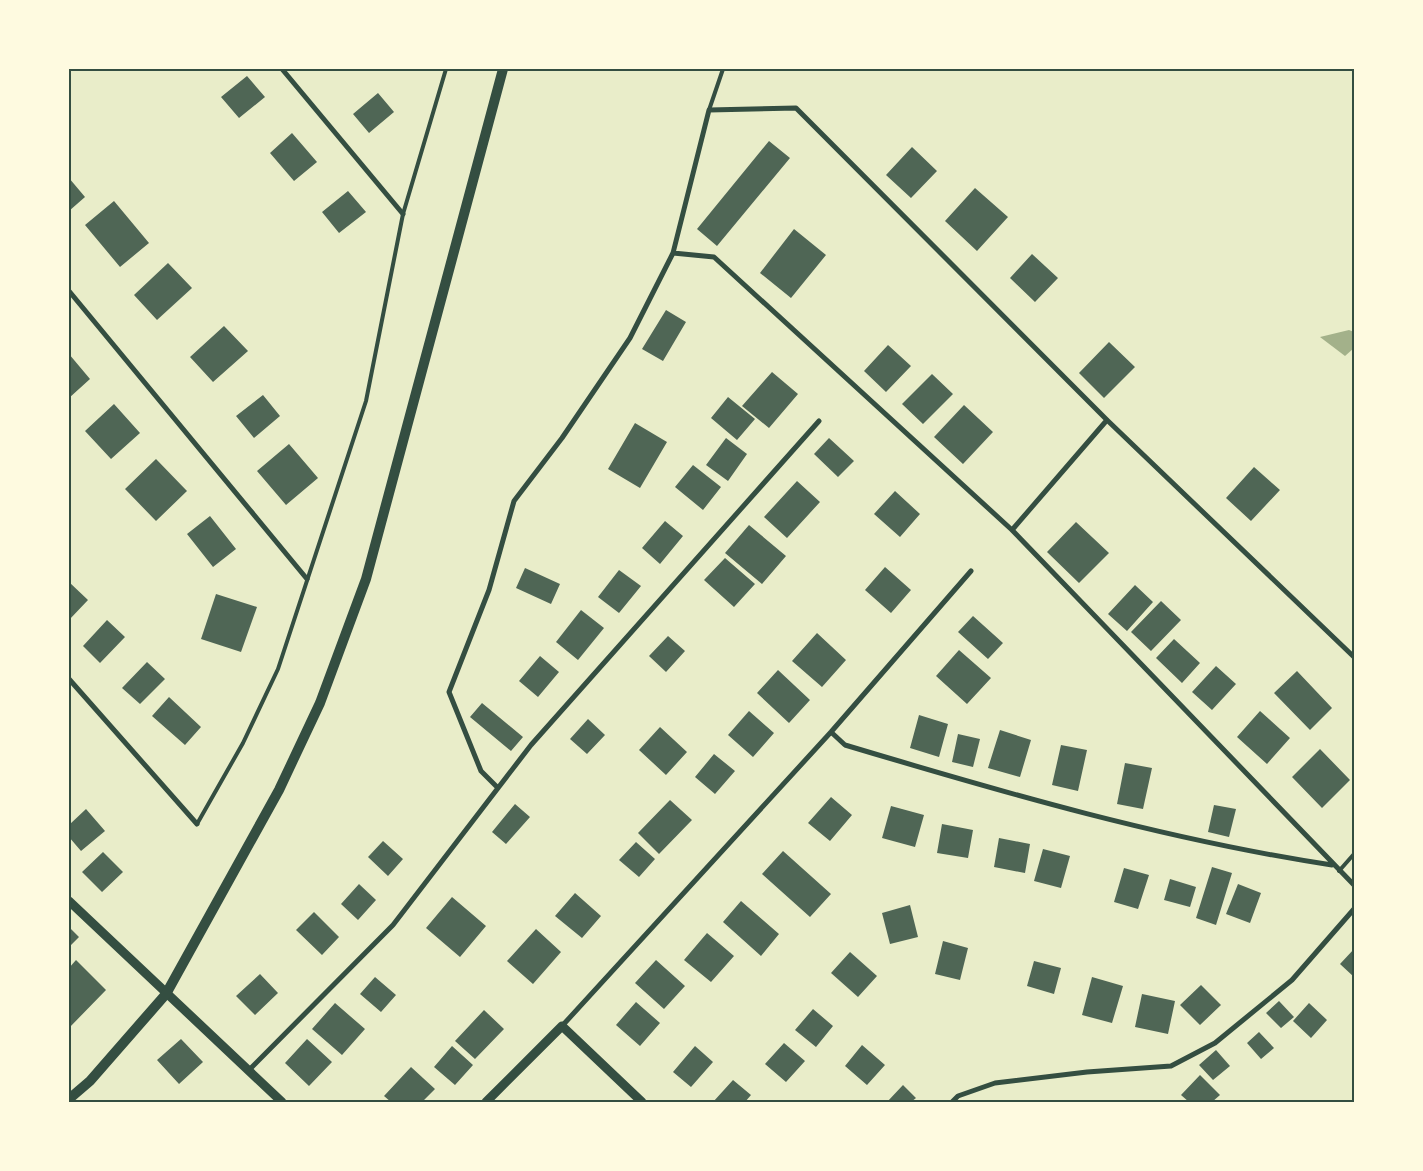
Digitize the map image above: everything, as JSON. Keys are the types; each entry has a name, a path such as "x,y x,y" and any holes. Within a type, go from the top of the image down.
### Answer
{"main road":[{"path":"69,1099 90,1080 166,994 280,790 320,702 366,579 503,69"}],"street":[{"path":"282,69 403,214"},
{"path":"498,788 481,770 449,692 489,590 514,501 562,438 630,338 673,253 709,110 796,108 1107,420 1354,657"},
{"path":"673,253 714,257 1012,530 1354,886"},
{"path":"69,291 307,579"},
{"path":"1012,530 1107,420"},
{"path":"249,1070 393,925 531,744 819,421"},
{"path":"486,1102 562,1026 831,732 971,571"},
{"path":"69,679 197,824"},
{"path":"831,732 845,746 1041,802 1180,836 1273,856 1332,865"},
{"path":"69,901 282,1102"},
{"path":"952,1102 958,1096 996,1083 1087,1072 1171,1066 1214,1044 1292,980 1354,909"},
{"path":"562,1026 642,1102"}],"lane":[{"path":"197,824 243,743 278,669 366,401 403,214 446,69"},
{"path":"709,110 723,69"},
{"path":"1339,871 1354,854"}],"shaded area":[{"path":"1349,330 1354,332 1354,348 1345,356 1320,337"}],"building":[{"path":"247,76 265,97 239,118 221,97"},
{"path":"378,93 394,112 369,133 353,114"},
{"path":"292,133 317,162 294,181 270,153"},
{"path":"769,141 790,158 717,246 697,229"},
{"path":"912,147 937,171 911,198 886,175"},
{"path":"69,178 85,197 69,211"},
{"path":"975,188 1008,217 977,251 945,221"},
{"path":"348,191 366,212 339,233 322,212"},
{"path":"114,201 149,243 120,267 85,225"},
{"path":"794,229 826,255 791,298 760,273"},
{"path":"1032,254 1058,278 1035,302 1010,278"},
{"path":"168,263 192,288 157,320 134,295"},
{"path":"666,310 686,322 663,361 642,349"},
{"path":"224,326 248,351 213,382 190,357"},
{"path":"1109,342 1135,367 1104,398 1079,373"},
{"path":"888,345 911,366 886,392 864,371"},
{"path":"69,354 90,379 69,398"},
{"path":"772,372 798,394 769,428 742,406"},
{"path":"932,374 953,394 923,424 902,404"},
{"path":"263,395 280,416 254,438 236,416"},
{"path":"728,397 755,419 737,440 711,418"},
{"path":"114,404 140,433 111,459 85,431"},
{"path":"964,405 993,432 963,464 934,437"},
{"path":"635,423 667,442 640,488 608,469"},
{"path":"726,438 747,454 728,481 706,465"},
{"path":"829,438 854,461 838,477 814,454"},
{"path":"289,444 318,478 286,505 257,471"},
{"path":"156,459 187,491 156,521 125,489"},
{"path":"693,465 721,487 703,510 675,487"},
{"path":"1254,467 1280,490 1251,521 1226,498"},
{"path":"797,481 820,502 787,538 764,517"},
{"path":"895,491 920,514 900,537 874,514"},
{"path":"210,516 236,549 213,567 187,534"},
{"path":"665,521 683,536 660,564 642,548"},
{"path":"1076,522 1109,553 1079,583 1047,552"},
{"path":"749,525 786,556 762,584 725,553"},
{"path":"725,558 755,584 734,607 704,580"},
{"path":"885,567 911,590 891,613 865,590"},
{"path":"525,568 560,584 551,604 516,588"},
{"path":"619,570 641,586 619,613 598,597"},
{"path":"69,582 88,600 69,620"},
{"path":"1135,585 1153,602 1127,631 1108,614"},
{"path":"216,594 257,607 241,652 201,639"},
{"path":"1161,601 1181,620 1151,651 1131,632"},
{"path":"581,610 604,628 578,660 556,642"},
{"path":"973,616 1003,643 988,659 958,632"},
{"path":"107,620 125,637 100,663 83,646"},
{"path":"817,633 846,660 822,687 792,661"},
{"path":"668,636 685,651 666,672 649,656"},
{"path":"1174,639 1200,663 1182,683 1156,658"},
{"path":"959,650 991,678 967,704 936,676"},
{"path":"540,656 559,672 538,697 519,681"},
{"path":"147,662 165,679 140,704 122,688"},
{"path":"1216,666 1236,684 1212,710 1192,692"},
{"path":"778,670 810,700 789,723 757,693"},
{"path":"1297,671 1332,708 1310,730 1274,693"},
{"path":"169,697 201,727 185,745 152,716"},
{"path":"482,703 523,737 511,751 470,717"},
{"path":"749,711 774,733 753,757 728,735"},
{"path":"1260,711 1290,738 1267,764 1237,737"},
{"path":"919,715 948,724 939,757 910,748"},
{"path":"588,719 605,735 587,754 570,739"},
{"path":"660,727 687,752 666,775 639,750"},
{"path":"1000,730 1031,740 1020,777 988,768"},
{"path":"958,734 980,739 973,767 952,762"},
{"path":"1061,745 1087,750 1078,791 1052,785"},
{"path":"1320,749 1350,780 1322,808 1292,777"},
{"path":"714,754 735,771 715,794 695,777"},
{"path":"1125,763 1152,768 1143,809 1117,804"},
{"path":"831,797 852,815 830,841 808,823"},
{"path":"670,800 692,820 659,854 638,833"},
{"path":"515,804 530,817 506,844 492,832"},
{"path":"1214,805 1236,809 1229,837 1208,832"},
{"path":"891,806 924,815 915,847 882,838"},
{"path":"86,809 105,831 81,851 69,837 69,825"},
{"path":"942,824 973,830 968,858 937,853"},
{"path":"999,838 1030,844 1025,873 994,867"},
{"path":"383,841 403,859 388,876 368,857"},
{"path":"636,842 655,859 639,877 619,860"},
{"path":"1043,849 1070,856 1061,888 1034,881"},
{"path":"783,851 831,894 810,917 762,874"},
{"path":"103,852 123,872 102,892 82,872"},
{"path":"1212,867 1232,873 1216,925 1196,918"},
{"path":"1124,868 1149,875 1138,909 1114,902"},
{"path":"1170,879 1196,887 1190,907 1164,900"},
{"path":"359,884 376,900 358,920 341,904"},
{"path":"1238,884 1261,893 1250,923 1226,914"},
{"path":"575,893 601,916 582,938 555,916"},
{"path":"452,897 486,926 460,957 426,928"},
{"path":"741,901 779,934 761,956 723,922"},
{"path":"910,905 918,937 890,944 882,913"},
{"path":"314,912 339,937 322,955 296,930"},
{"path":"69,927 79,937 69,947"},
{"path":"536,929 561,952 533,984 507,961"},
{"path":"707,933 734,956 711,982 684,960"},
{"path":"943,941 968,948 960,980 935,974"},
{"path":"1354,949 1354,977 1340,964"},
{"path":"850,952 877,976 858,997 831,973"},
{"path":"76,960 106,990 69,1028 69,968"},
{"path":"656,960 685,986 664,1009 635,983"},
{"path":"1034,961 1061,968 1054,994 1027,986"},
{"path":"260,974 278,993 255,1015 236,996"},
{"path":"375,977 396,995 381,1012 360,994"},
{"path":"1092,977 1123,986 1112,1023 1082,1015"},
{"path":"1201,985 1221,1005 1200,1025 1180,1005"},
{"path":"1142,994 1175,1001 1168,1034 1135,1027"},
{"path":"1279,1001 1294,1017 1281,1028 1266,1013"},
{"path":"636,1002 660,1023 640,1046 616,1025"},
{"path":"335,1003 365,1029 342,1055 312,1029"},
{"path":"1309,1003 1327,1020 1311,1038 1293,1021"},
{"path":"813,1009 833,1026 816,1047 795,1030"},
{"path":"484,1010 504,1029 475,1059 455,1041"},
{"path":"1259,1032 1274,1048 1261,1059 1247,1043"},
{"path":"181,1039 203,1062 179,1084 157,1060"},
{"path":"307,1039 332,1062 309,1086 285,1063"},
{"path":"784,1043 805,1061 786,1082 765,1064"},
{"path":"862,1045 885,1065 867,1085 845,1066"},
{"path":"452,1046 473,1065 455,1085 434,1067"},
{"path":"695,1046 713,1062 691,1087 673,1072"},
{"path":"1216,1050 1230,1066 1213,1080 1199,1065"},
{"path":"411,1067 435,1089 422,1102 391,1102 384,1096"},
{"path":"1200,1075 1220,1095 1212,1102 1189,1102 1181,1095"},
{"path":"733,1080 751,1095 745,1102 713,1102"},
{"path":"903,1085 916,1098 911,1102 887,1102"}]}
